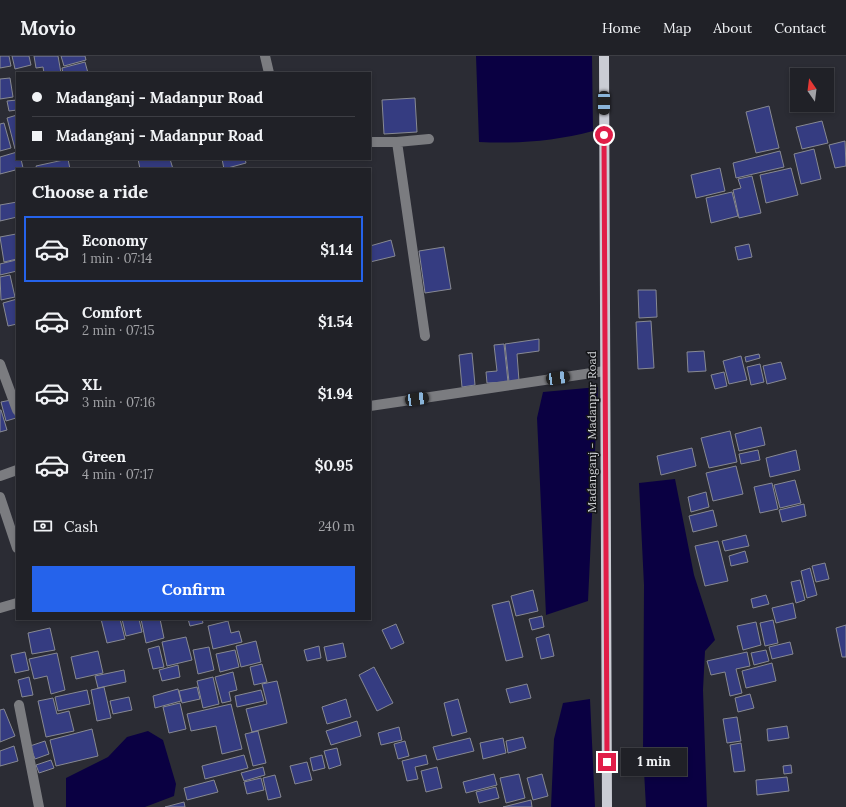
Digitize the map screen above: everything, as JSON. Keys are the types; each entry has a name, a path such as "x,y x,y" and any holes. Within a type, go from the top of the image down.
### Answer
{"main road":[{"name":"Madanganj - Madanpur Road","path":"604,56 607,807"}],"street":[{"path":"265,56 269,72"},
{"path":"371,142 397,142 429,139"},
{"path":"397,142 426,336"},
{"path":"0,364 16,407"},
{"path":"371,406 605,371"},
{"path":"0,476 16,470"},
{"path":"0,497 16,545"},
{"path":"0,608 16,603"},
{"path":"19,705 39,807"}],"shaded area":[{"path":"476,56 592,56 593,131 536,141 508,143 479,142"},
{"path":"598,387 588,601 546,615 537,418 543,392"},
{"path":"675,479 694,575 715,640 705,651 703,690 707,807 646,807 643,753 644,585 639,483"},
{"path":"590,699 595,807 551,807 554,739 563,703"},
{"path":"148,731 163,740 176,784 174,796 145,807 66,807 66,778 108,757 127,737"}],"building":[{"path":"0,56 9,56 11,66 0,68"},
{"path":"12,56 29,56 31,65 15,69"},
{"path":"34,56 58,56 61,72 44,72 43,67 36,68"},
{"path":"61,56 85,56 86,60 64,66"},
{"path":"85,62 88,72 63,72 62,68"},
{"path":"10,78 13,97 0,99 0,79"},
{"path":"415,98 417,132 384,134 382,100"},
{"path":"16,100 16,110 9,111 7,101"},
{"path":"769,106 779,148 756,153 746,112"},
{"path":"16,115 15,149 7,118"},
{"path":"822,121 828,143 802,149 796,127"},
{"path":"4,123 11,148 0,151 0,124"},
{"path":"845,141 846,166 835,168 829,145"},
{"path":"814,149 821,179 801,184 794,154"},
{"path":"780,151 784,167 736,178 733,163"},
{"path":"16,152 16,160 21,160 23,168 16,168 16,170 0,174 0,157"},
{"path":"68,160 70,168 37,168 36,166"},
{"path":"138,160 170,160 173,168 140,168"},
{"path":"222,160 245,160 246,163 224,168"},
{"path":"720,168 725,191 696,198 691,175"},
{"path":"791,168 798,195 766,203 760,175"},
{"path":"752,176 761,213 739,218 733,190 741,188 738,179"},
{"path":"732,192 738,216 711,223 706,198"},
{"path":"16,202 16,217 0,221 0,205"},
{"path":"16,234 16,259 4,262 0,237"},
{"path":"391,240 395,256 371,262 371,246"},
{"path":"749,244 752,257 738,260 735,247"},
{"path":"444,247 451,289 425,293 419,251"},
{"path":"16,260 16,271 0,275 0,264"},
{"path":"10,275 15,297 1,300 0,277"},
{"path":"638,290 656,290 657,317 639,318"},
{"path":"16,299 16,324 8,326 3,303"},
{"path":"651,321 654,368 638,369 636,322"},
{"path":"539,339 539,351 517,354 519,381 509,382 505,344"},
{"path":"504,344 508,382 487,383 486,372 497,371 494,345"},
{"path":"704,351 706,371 688,372 687,352"},
{"path":"472,353 475,385 462,387 459,355"},
{"path":"759,354 760,358 746,362 745,357"},
{"path":"741,356 747,380 729,384 723,361"},
{"path":"781,362 786,379 767,384 763,366"},
{"path":"760,364 764,382 751,385 747,367"},
{"path":"724,372 727,386 715,389 711,375"},
{"path":"11,400 16,418 6,421 1,402"},
{"path":"0,410 7,430 0,432"},
{"path":"761,427 765,445 739,451 735,434"},
{"path":"730,431 737,462 709,468 701,438"},
{"path":"692,448 696,466 661,475 657,456"},
{"path":"758,450 760,460 741,464 739,454"},
{"path":"796,450 800,470 770,477 766,458"},
{"path":"736,466 743,494 713,501 706,473"},
{"path":"795,480 801,503 780,508 774,485"},
{"path":"772,483 778,509 760,513 754,487"},
{"path":"706,492 709,507 691,512 688,497"},
{"path":"804,504 806,516 782,522 779,510"},
{"path":"713,510 717,526 693,532 689,516"},
{"path":"746,535 749,546 725,551 722,541"},
{"path":"718,541 728,581 705,586 695,546"},
{"path":"745,551 748,562 731,566 729,556"},
{"path":"825,563 829,579 816,582 812,566"},
{"path":"810,568 817,595 807,598 801,571"},
{"path":"800,580 805,600 796,603 791,582"},
{"path":"533,590 538,611 516,616 511,596"},
{"path":"766,595 769,604 753,608 751,599"},
{"path":"509,601 523,657 506,661 492,605"},
{"path":"793,603 796,618 776,623 772,608"},
{"path":"542,616 544,627 532,630 529,619"},
{"path":"101,620 120,620 125,639 107,643"},
{"path":"122,620 139,620 142,632 126,636"},
{"path":"141,620 160,620 164,638 146,643"},
{"path":"188,620 202,620 203,623 190,626"},
{"path":"773,620 778,643 765,646 760,623"},
{"path":"228,621 231,633 239,631 242,642 213,649 208,626"},
{"path":"756,622 761,645 743,650 737,626"},
{"path":"396,624 404,643 391,649 382,630"},
{"path":"846,625 846,657 842,657 836,628"},
{"path":"50,628 55,650 32,654 28,633"},
{"path":"549,634 554,656 541,659 536,638"},
{"path":"186,637 192,660 167,666 162,642"},
{"path":"256,641 261,662 241,667 236,646"},
{"path":"790,642 793,654 772,659 769,647"},
{"path":"343,643 346,657 327,661 324,647"},
{"path":"159,646 164,667 153,669 148,649"},
{"path":"319,646 321,658 307,661 304,650"},
{"path":"209,647 214,670 198,674 193,650"},
{"path":"235,650 239,667 220,672 216,654"},
{"path":"766,650 769,661 754,665 751,653"},
{"path":"98,651 103,673 76,679 71,657"},
{"path":"25,652 29,670 15,673 11,655"},
{"path":"747,652 750,666 736,669 742,693 730,696 725,672 711,675 707,661"},
{"path":"57,653 65,690 51,694 47,676 34,679 29,659"},
{"path":"772,663 776,681 746,688 742,671"},
{"path":"262,664 267,682 254,685 250,667"},
{"path":"178,665 180,677 162,681 159,670"},
{"path":"374,667 393,703 377,711 359,675"},
{"path":"124,670 126,682 98,688 95,676"},
{"path":"233,672 237,690 229,692 231,701 222,703 215,677"},
{"path":"29,677 33,695 22,697 18,680"},
{"path":"213,677 219,704 203,708 197,681"},
{"path":"277,681 287,723 252,732 246,709 267,704 262,684"},
{"path":"527,684 531,698 510,703 506,689"},
{"path":"104,687 111,718 97,721 91,690"},
{"path":"197,687 200,699 182,703 179,691"},
{"path":"178,689 181,701 155,708 153,696"},
{"path":"87,690 90,704 58,711 55,697"},
{"path":"261,690 264,701 237,707 235,696"},
{"path":"750,694 754,708 738,712 735,698"},
{"path":"129,697 132,710 113,714 110,701"},
{"path":"53,698 57,714 69,711 74,731 46,737 38,701"},
{"path":"346,699 351,717 327,724 322,707"},
{"path":"458,699 467,732 452,736 444,703"},
{"path":"180,703 186,729 169,733 163,707"},
{"path":"231,704 242,749 222,754 216,726 191,731 187,714"},
{"path":"4,709 15,736 0,742 0,710"},
{"path":"737,717 741,741 727,743 723,719"},
{"path":"357,721 361,736 331,745 326,731"},
{"path":"787,726 789,738 768,741 767,729"},
{"path":"399,727 402,740 381,745 378,733"},
{"path":"92,729 98,756 56,766 50,740"},
{"path":"258,731 266,763 253,766 245,734"},
{"path":"523,737 526,748 508,753 506,741"},
{"path":"470,738 474,751 437,760 433,747"},
{"path":"503,738 506,753 483,759 480,743"},
{"path":"45,741 49,754 35,759 30,746"},
{"path":"405,741 409,756 398,759 394,744"},
{"path":"741,743 745,771 734,772 730,745"},
{"path":"14,746 18,761 0,766 0,751"},
{"path":"337,748 341,765 329,769 324,751"},
{"path":"244,755 248,768 205,779 202,766"},
{"path":"322,755 325,768 313,771 310,758"},
{"path":"426,755 428,764 415,767 418,779 407,781 402,761"},
{"path":"51,760 54,768 39,773 36,765"},
{"path":"307,762 312,780 295,784 290,766"},
{"path":"791,765 792,773 784,774 783,766"},
{"path":"263,767 265,775 244,781 241,773"},
{"path":"437,767 442,788 426,792 421,771"},
{"path":"494,774 497,785 466,793 463,782"},
{"path":"519,774 525,798 506,803 500,778"},
{"path":"542,774 548,796 533,800 527,778"},
{"path":"275,775 281,797 268,800 263,778"},
{"path":"787,777 789,791 757,795 756,780"},
{"path":"261,778 264,790 247,794 244,782"},
{"path":"214,780 218,792 187,800 184,788"},
{"path":"496,787 499,798 479,803 476,792"},
{"path":"531,800 532,807 503,807"},
{"path":"184,802 185,807 165,807"}],"route":[{"path":"604,135 607,762"}]}
